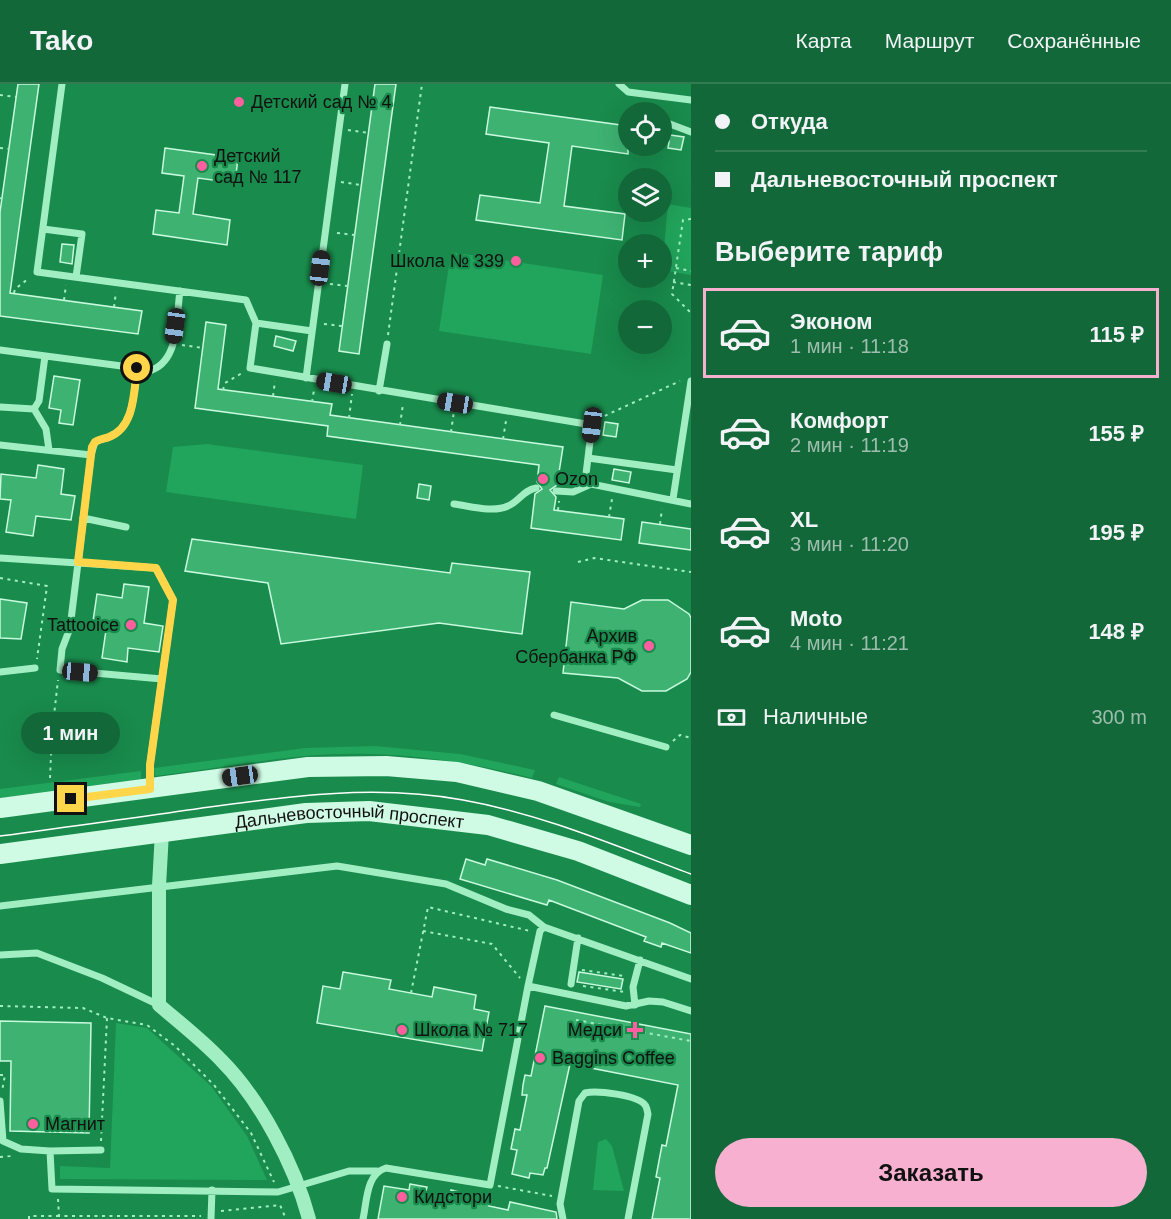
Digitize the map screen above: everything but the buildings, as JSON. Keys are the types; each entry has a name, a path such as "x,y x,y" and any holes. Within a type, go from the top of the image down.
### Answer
{"main road":[{"path":"0,808 308,767 386,766 457,772 538,791 691,845"},
{"name":"Дальневосточный проспект","path":"0,854 306,813 369,811 488,825 539,839 691,895"}],"street":[{"path":"162,832 159,886 159,1005 222,1060 256,1103 274,1133 309,1219"}],"lane":[{"path":"62,84 37,272 246,300 256,323 250,368 592,425 586,474 591,484"},
{"path":"306,378 345,84"},
{"path":"620,84 628,92 691,100"},
{"path":"672,125 691,132"},
{"path":"43,229 82,234 76,278"},
{"path":"0,350 152,370 162,366 170,356 180,291"},
{"path":"256,323 312,331"},
{"path":"379,391 387,344"},
{"path":"34,409 39,401 45,356"},
{"path":"137,368 132,408 123,427 110,437 95,442 91,455 70,628 62,649 60,670 162,679"},
{"path":"673,498 691,381"},
{"path":"0,407 34,409"},
{"path":"34,409 46,429 49,450"},
{"path":"0,445 91,455"},
{"path":"588,458 677,471"},
{"path":"556,491 573,492 591,484 613,490 673,498 691,504"},
{"path":"454,504 499,509 510,506 528,489 536,488"},
{"path":"83,518 126,527"},
{"path":"0,558 156,568 173,600 150,765 150,789"},
{"path":"0,672 35,668"},
{"path":"554,715 666,747"},
{"path":"0,906 338,866 446,884 506,909 529,915 544,927 691,979"},
{"path":"50,1151 52,1189 278,1192 349,1171 377,1171 386,1168 490,1185 528,986 540,931 544,927"},
{"path":"571,984 579,938"},
{"path":"0,955 37,953 102,978 159,1005"},
{"path":"635,1005 635,978 640,960"},
{"path":"528,986 626,1006 649,1001 663,1002 691,1011"},
{"path":"563,1219 561,1197 579,1101 585,1093 595,1091 638,1099 645,1105 648,1114 628,1219"},
{"path":"0,1101 0,1134 3,1142 21,1149 101,1150"},
{"path":"363,1219 372,1177 377,1171"},
{"path":"211,1217 212,1190"}],"path":[{"path":"387,344 423,84"},
{"path":"0,95 16,97"},
{"path":"339,129 369,133"},
{"path":"0,148 9,149"},
{"path":"332,181 362,185"},
{"path":"691,219 683,220 672,294 691,313"},
{"path":"325,232 354,235"},
{"path":"676,268 691,271"},
{"path":"14,293 15,289 37,272"},
{"path":"64,300 67,276"},
{"path":"319,282 348,286"},
{"path":"674,282 691,285"},
{"path":"114,307 118,283"},
{"path":"314,322 342,326"},
{"path":"173,344 203,348"},
{"path":"223,390 225,384 250,368"},
{"path":"273,396 277,373"},
{"path":"312,402 315,380"},
{"path":"592,425 597,420 674,384"},
{"path":"349,418 354,386"},
{"path":"400,425 405,395"},
{"path":"451,432 455,403"},
{"path":"503,439 508,412"},
{"path":"609,518 613,490"},
{"path":"660,524 664,497"},
{"path":"578,562 594,558 691,572"},
{"path":"0,578 47,586 35,668"},
{"path":"50,778 52,733 60,670"},
{"path":"666,747 680,735 691,738"},
{"path":"423,931 492,944 528,986"},
{"path":"411,993 422,936"},
{"path":"574,968 635,978"},
{"path":"571,984 634,994"},
{"path":"0,1006 83,1008 107,1018 147,1025 175,1046 214,1085 251,1133 278,1192 286,1219"},
{"path":"101,1150 107,1018"},
{"path":"576,1020 691,1041"},
{"path":"0,1075 5,1075 0,1101"},
{"path":"496,1185 561,1197"},
{"path":"58,1188 58,1216"},
{"path":"29,1219 29,1216 211,1217 222,1209 280,1205"}],"green space":[{"path":"672,205 691,208 691,275 672,272 672,234 665,234 666,222 672,222"},
{"path":"451,252 603,275 591,354 439,331"},
{"path":"207,444 363,465 356,519 166,492 173,447"},
{"path":"375,746 460,754 535,770 532,778 420,757 363,754 305,756 155,776 154,768 305,748"},
{"path":"141,771 141,779 0,798 0,789"},
{"path":"559,777 641,804 640,807 609,802 556,784"},
{"path":"116,1023 147,1028 211,1086 247,1136 267,1180 60,1179 60,1166 110,1168"},
{"path":"606,1139 612,1146 624,1191 593,1190 598,1142"}],"tram line":[{"path":"0,836 268,799 365,792 397,793 430,795 492,806 550,822 691,874"}],"place":[{"name":"Детский сад № 4","path":"239,102"},
{"name":"Детский сад № 117","path":"202,166"},
{"name":"Школа № 339","path":"516,261"},
{"name":"Ozon","path":"543,479"},
{"name":"Tattooice","path":"131,625"},
{"name":"Архив Сбербанка РФ","path":"649,646"},
{"name":"Школа № 717","path":"402,1030"},
{"name":"Медси","path":"635,1030"},
{"name":"Baggins Coffee","path":"540,1058"},
{"name":"Магнит","path":"33,1124"},
{"name":"Кидстори","path":"402,1197"}],"route":[{"path":"71,799 150,789 149,772 173,600 156,568 78,562 92,447 95,442 110,437 123,427 132,408 137,368"}]}
